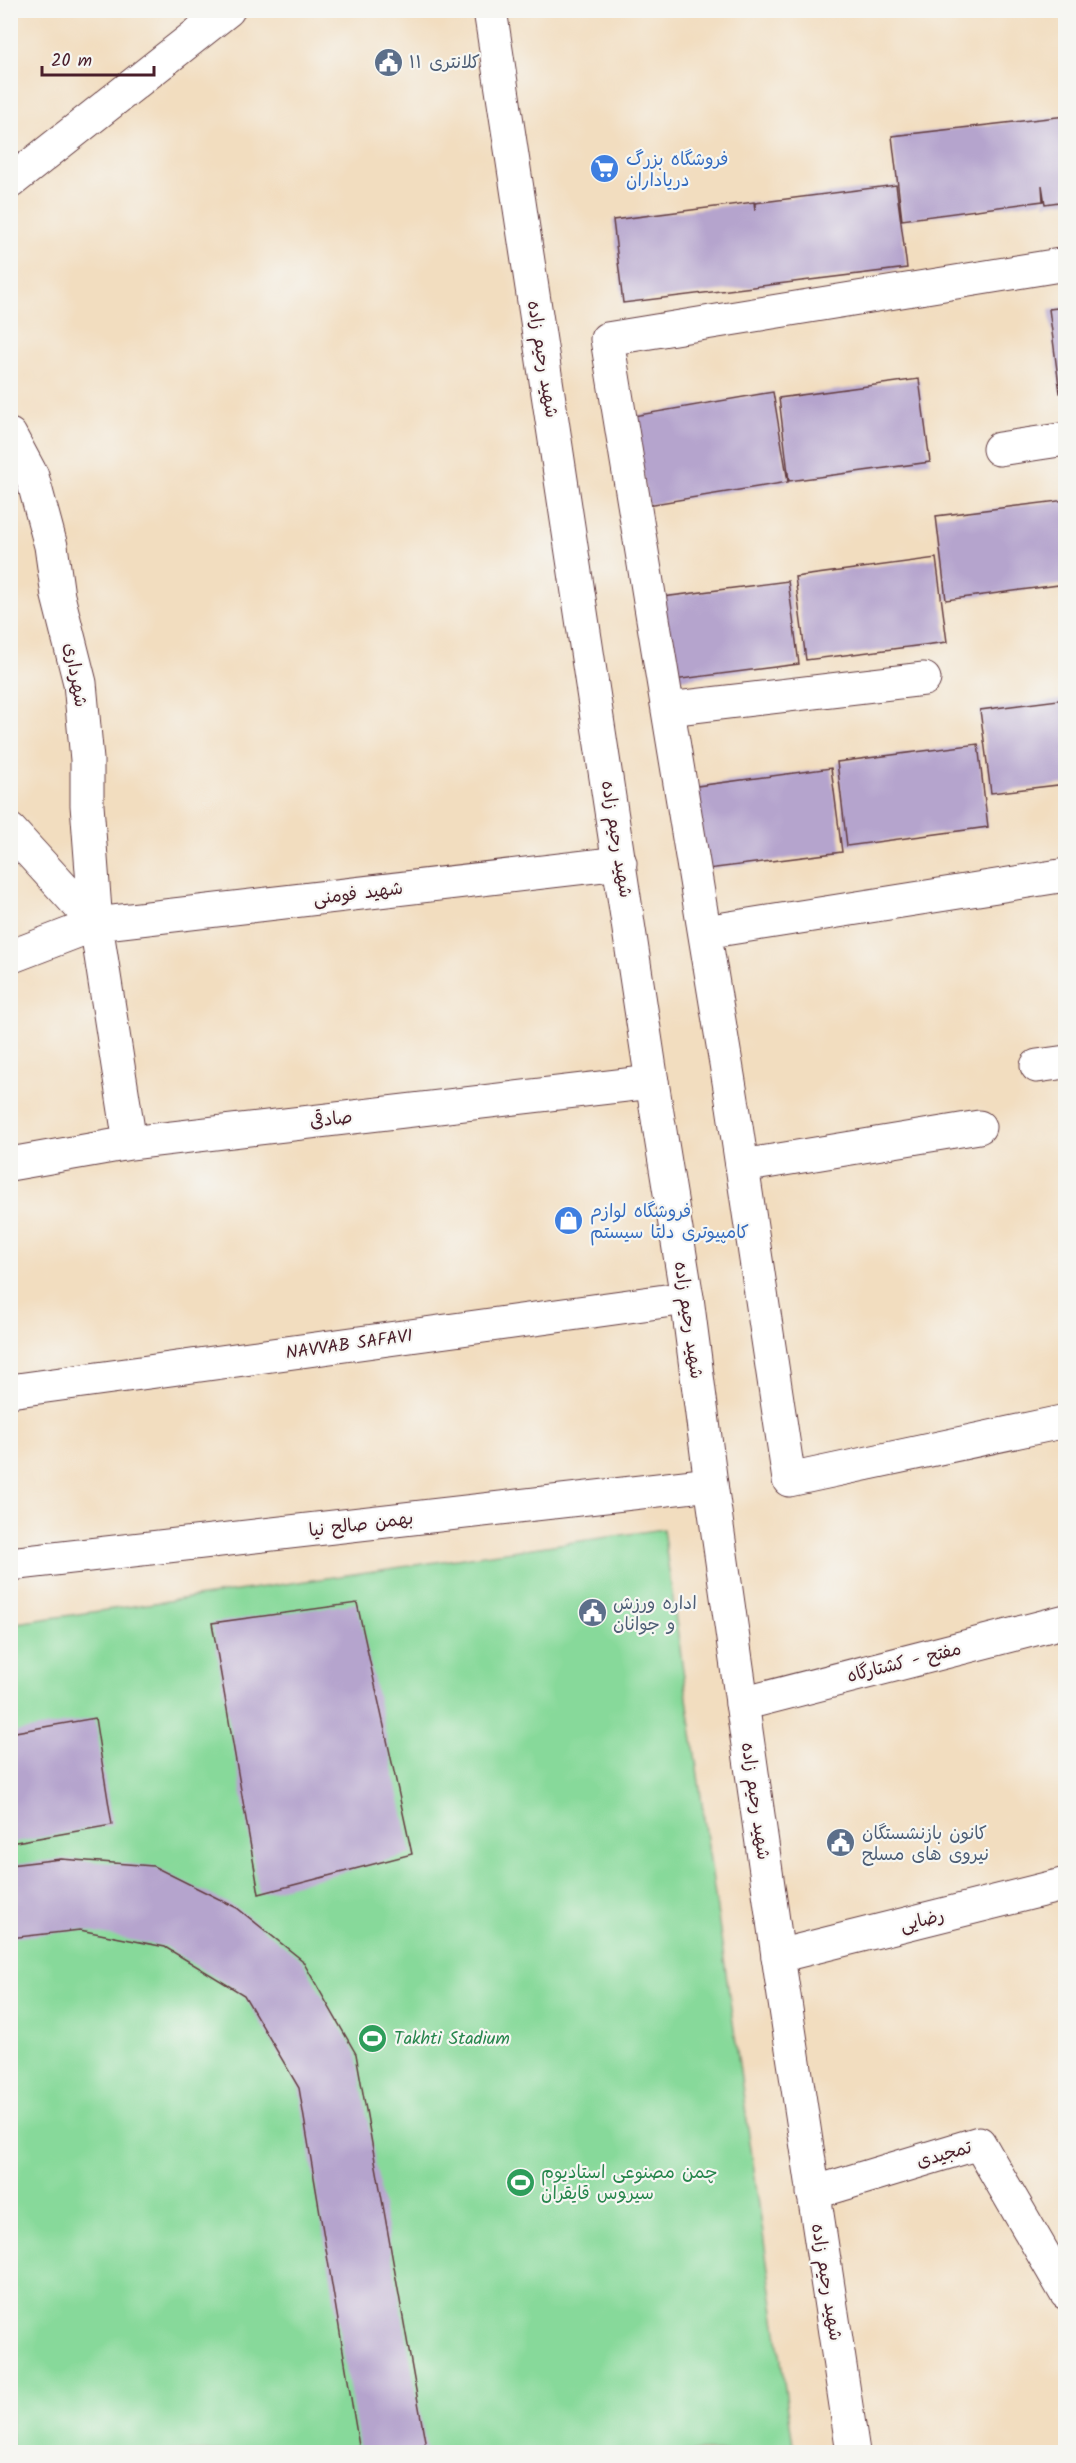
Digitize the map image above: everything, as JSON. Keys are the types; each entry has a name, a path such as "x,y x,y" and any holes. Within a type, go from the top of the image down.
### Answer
{"street":[{"path":"10,182 228,10"},
{"name":"شهید رحیم زاده","path":"490,10 621,863 652,1082 687,1298 778,1956 853,2452"},
{"path":"1065,264 608,339 705,932 789,1480 1065,1421"},
{"name":"شهرداری","path":"10,435 32,476 51,546 58,596 80,683 87,760 87,805 96,924 130,1143"},
{"path":"999,449 1065,439"},
{"path":"668,710 924,679"},
{"path":"10,830 96,924"},
{"name":"شهید فومنی","path":"10,957 96,924 621,863"},
{"path":"705,932 1065,875"},
{"name":"صادقی","path":"10,1164 130,1143 652,1082"},
{"path":"742,1166 979,1127"},
{"name":"NAVVAB SAFAVI","path":"10,1390 687,1298"},
{"name":"بهمن صالح نیا","path":"10,1564 711,1484"},
{"name":"مفتح - کشتارگاه","path":"742,1704 1065,1621"},
{"name":"رضایی","path":"778,1956 1065,1884"},
{"name":"تمجیدی","path":"813,2193 979,2143 1065,2293"}],"green space":[{"name":"Takhti Stadium","path":"663,1529 794,2452 11,2452 10,1624"}],"building":[{"path":"1066,116 1066,201 1045,204 1042,185 1043,201 902,220 892,136"},
{"path":"896,185 907,268 623,303 613,220 754,202 755,211 755,203"},
{"path":"1066,307 1066,392 1060,393 1049,309"},
{"path":"919,379 930,462 789,481 779,398"},
{"path":"773,392 788,482 648,505 633,416"},
{"path":"1066,500 1066,584 946,600 936,516"},
{"path":"936,558 947,642 806,660 795,577"},
{"path":"788,581 799,664 658,682 647,599"},
{"path":"1066,699 1066,784 991,793 980,710"},
{"path":"978,744 988,827 847,846 837,762"},
{"path":"831,768 842,852 700,870 690,787"},
{"path":"357,1603 412,1854 259,1894 212,1623"},
{"path":"95,1718 112,1825 10,1843 10,1733"},
{"path":"61,1859 153,1866 237,1908 302,1960 356,2054 427,2452 360,2452 299,2088 244,1995 165,1947 80,1930 10,1938 10,1865"}],"place":[{"name":"کلانتری ۱۱","path":"388,62"},
{"name":"فروشگاه بزرگ دریاداران","path":"605,169"},
{"name":"فروشگاه لوازم کامپیوتری دلتا سیستم","path":"569,1221"},
{"name":"اداره ورزش و جوانان","path":"592,1613"},
{"name":"کانون بازنشستگان نیروی های مسلح","path":"841,1843"},
{"name":"Takhti Stadium","path":"373,2038"},
{"name":"چمن مصنوعی استادیوم سیروس قایقران","path":"520,2182"}]}
